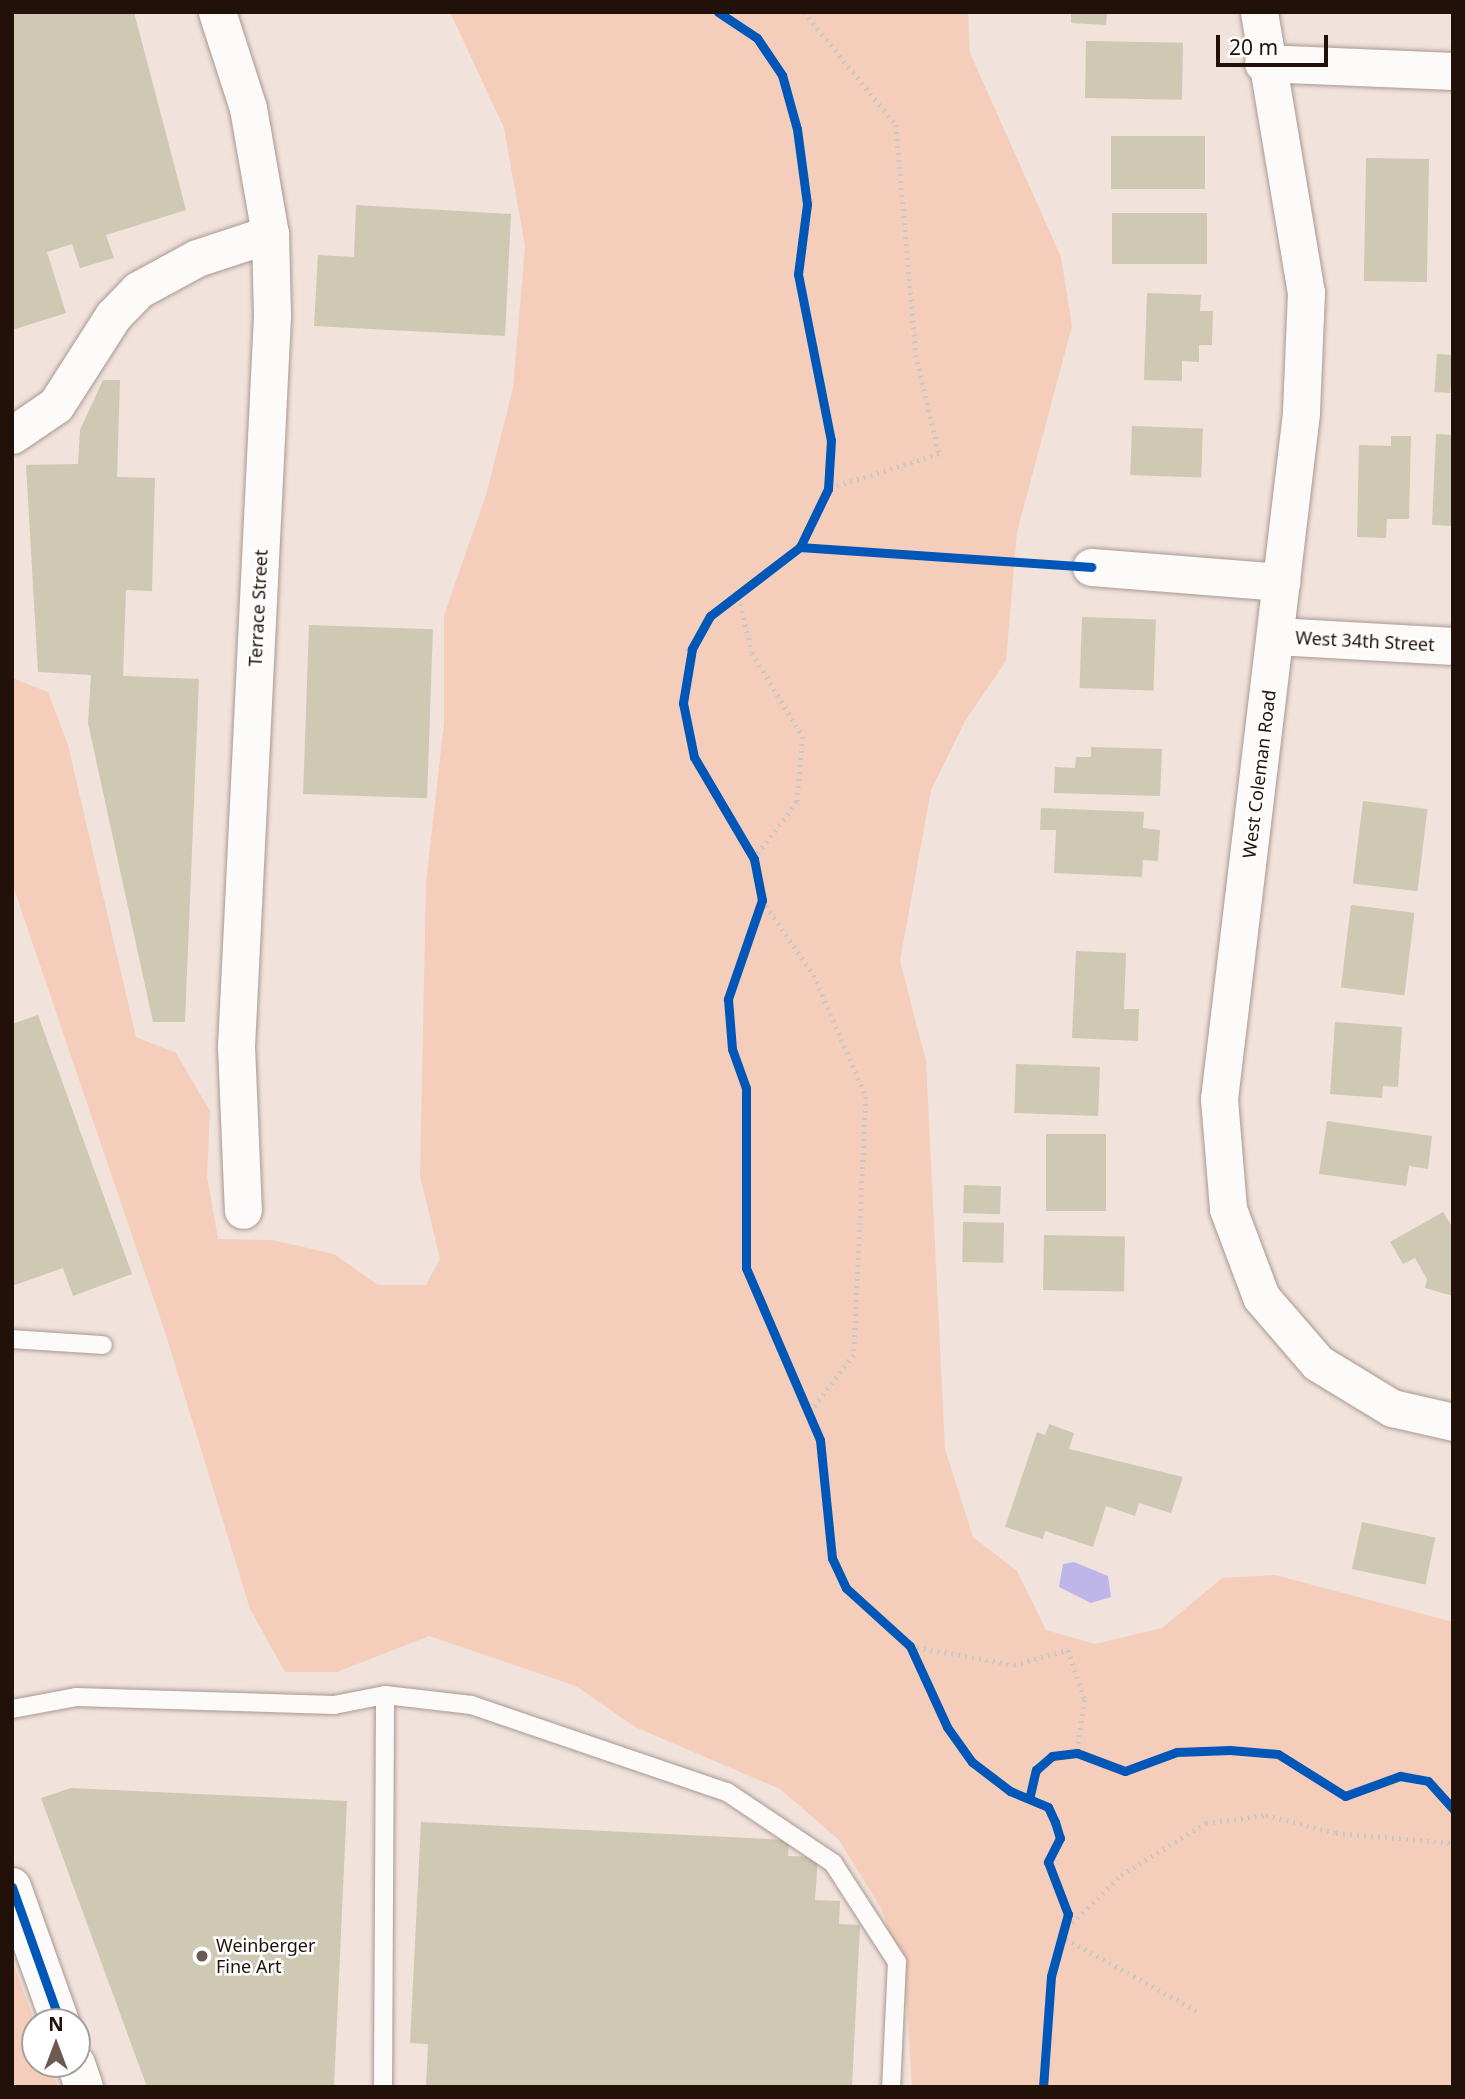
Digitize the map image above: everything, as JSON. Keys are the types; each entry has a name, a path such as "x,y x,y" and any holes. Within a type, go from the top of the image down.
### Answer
{"street":[{"name":"Terrace Street","path":"217,12 248,108 271,234 272,316 236,1046 243,1210"},
{"name":"West Coleman Road","path":"1259,12 1264,63 1297,212 1306,292 1301,413 1219,1099 1228,1209 1261,1297 1318,1363 1392,1408 1453,1422"},
{"path":"1264,63 1453,71"},
{"path":"12,435 56,405 113,316 138,290 197,257 271,234"},
{"path":"1091,567 1281,582"},
{"name":"West 34th Street","path":"1276,636 1453,646"},
{"path":"12,1887 56,2008"}],"lane":[{"path":"12,1339 103,1345"},
{"path":"12,1709 76,1696 334,1705 385,1695 471,1704 727,1793 833,1863 897,1962 891,2087"},
{"path":"383,2087 385,1695"}],"path":[{"path":"804,12 896,125 916,355 939,454 828,489"},
{"path":"739,597 752,653 803,737 797,802 754,859"},
{"path":"762,900 814,975 866,1097 854,1355 808,1415"},
{"path":"910,1646 1014,1665 1068,1650 1085,1700 1077,1754"},
{"path":"1067,1928 1122,1875 1206,1824 1266,1815 1336,1833 1453,1843"},
{"path":"1066,1939 1201,2013"}],"shaded area":[{"path":"450,12 968,12 970,53 1061,257 1072,326 1017,532 1006,661 965,721 931,790 900,961 926,1061 945,1449 973,1537 1017,1571 1046,1630 1095,1644 1162,1628 1222,1578 1275,1575 1453,1622 1453,2087 912,2087 905,1979 882,1910 839,1840 780,1789 635,1727 576,1686 429,1636 337,1672 285,1672 250,1609 165,1332 12,883 12,678 48,692 68,745 136,1037 176,1053 210,1111 207,1176 218,1239 272,1240 334,1254 378,1285 426,1285 440,1259 420,1176 426,883 444,723 444,615 486,495 513,388 525,246 504,128"},
{"path":"1074,1562 1108,1576 1111,1597 1091,1603 1059,1587 1063,1564"},
{"path":"12,1960 30,2008 21,2008 21,2078 55,2078 58,2087 12,2087"}],"building":[{"path":"12,12 134,12 186,210 106,235 114,258 80,268 72,244 47,252 66,313 12,330"},
{"path":"1071,12 1107,12 1106,25 1071,23"},
{"path":"1086,41 1183,43 1182,100 1085,98"},
{"path":"1111,136 1205,136 1205,189 1111,189"},
{"path":"1366,158 1429,159 1427,282 1364,281"},
{"path":"356,205 511,214 505,336 314,326 318,255 354,257"},
{"path":"1112,213 1207,213 1207,264 1112,264"},
{"path":"1147,293 1201,295 1200,311 1213,311 1212,345 1199,345 1199,362 1182,361 1182,381 1144,380"},
{"path":"1437,354 1453,355 1450,393 1434,392"},
{"path":"103,380 120,380 117,477 155,478 152,591 126,590 123,676 199,679 185,1022 153,1022 88,723 91,675 38,672 26,465 78,464 80,430"},
{"path":"1132,426 1203,428 1201,477 1130,475"},
{"path":"1436,434 1453,435 1453,526 1432,525"},
{"path":"1391,436 1411,436 1409,519 1387,519 1386,538 1357,537 1359,445 1391,446"},
{"path":"1082,617 1156,620 1153,691 1080,688"},
{"path":"309,625 433,629 427,798 303,794"},
{"path":"1091,747 1162,749 1160,796 1054,793 1055,767 1075,768 1076,757 1091,757"},
{"path":"1363,801 1428,809 1417,891 1353,883"},
{"path":"1041,808 1144,812 1143,828 1160,830 1158,861 1143,860 1142,877 1054,873 1056,830 1040,830"},
{"path":"1351,905 1415,913 1404,995 1341,987"},
{"path":"1076,951 1126,953 1124,1009 1139,1009 1138,1041 1072,1038"},
{"path":"38,1015 132,1274 73,1296 63,1268 12,1286 12,1024"},
{"path":"1335,1022 1402,1027 1398,1087 1383,1086 1382,1098 1330,1094"},
{"path":"1016,1064 1100,1067 1098,1116 1014,1113"},
{"path":"1327,1121 1432,1136 1428,1169 1409,1166 1406,1186 1319,1174"},
{"path":"1046,1134 1106,1134 1106,1211 1046,1211"},
{"path":"964,1185 1001,1186 1000,1214 963,1213"},
{"path":"1443,1212 1453,1228 1453,1296 1425,1288 1427,1279 1415,1258 1403,1264 1390,1242"},
{"path":"963,1222 1004,1223 1003,1263 962,1262"},
{"path":"1044,1235 1125,1236 1124,1291 1043,1290"},
{"path":"1049,1424 1074,1433 1069,1449 1183,1477 1171,1513 1139,1503 1135,1516 1106,1506 1093,1547 1045,1531 1043,1539 1005,1527 1037,1432 1045,1435"},
{"path":"1362,1522 1435,1538 1425,1585 1352,1569"},
{"path":"71,1788 347,1801 334,2087 147,2087 41,1798"},
{"path":"421,1822 789,1840 788,1856 818,1857 815,1900 840,1901 839,1924 860,1925 852,2087 426,2087 428,2044 410,2043"}],"cycle path":[{"path":"718,12 757,38 782,75 797,129 807,204 798,274 831,440 828,489 800,547 710,616 692,649 683,703 694,757 754,859 762,900 728,999 732,1049 746,1088 746,1268 820,1440 832,1558 846,1588 910,1646 947,1727 972,1762 1010,1791 1048,1807 1055,1822 1060,1838 1048,1862 1068,1914 1051,1976 1043,2087"},
{"path":"800,547 1091,567"},
{"path":"1030,1795 1036,1770 1052,1756 1077,1753 1125,1771 1177,1752 1230,1750 1278,1754 1345,1796 1400,1776 1428,1781 1453,1809"},
{"path":"12,1887 55,2008"}],"place":[{"name":"Weinberger Fine Art","path":"202,1956"}]}
